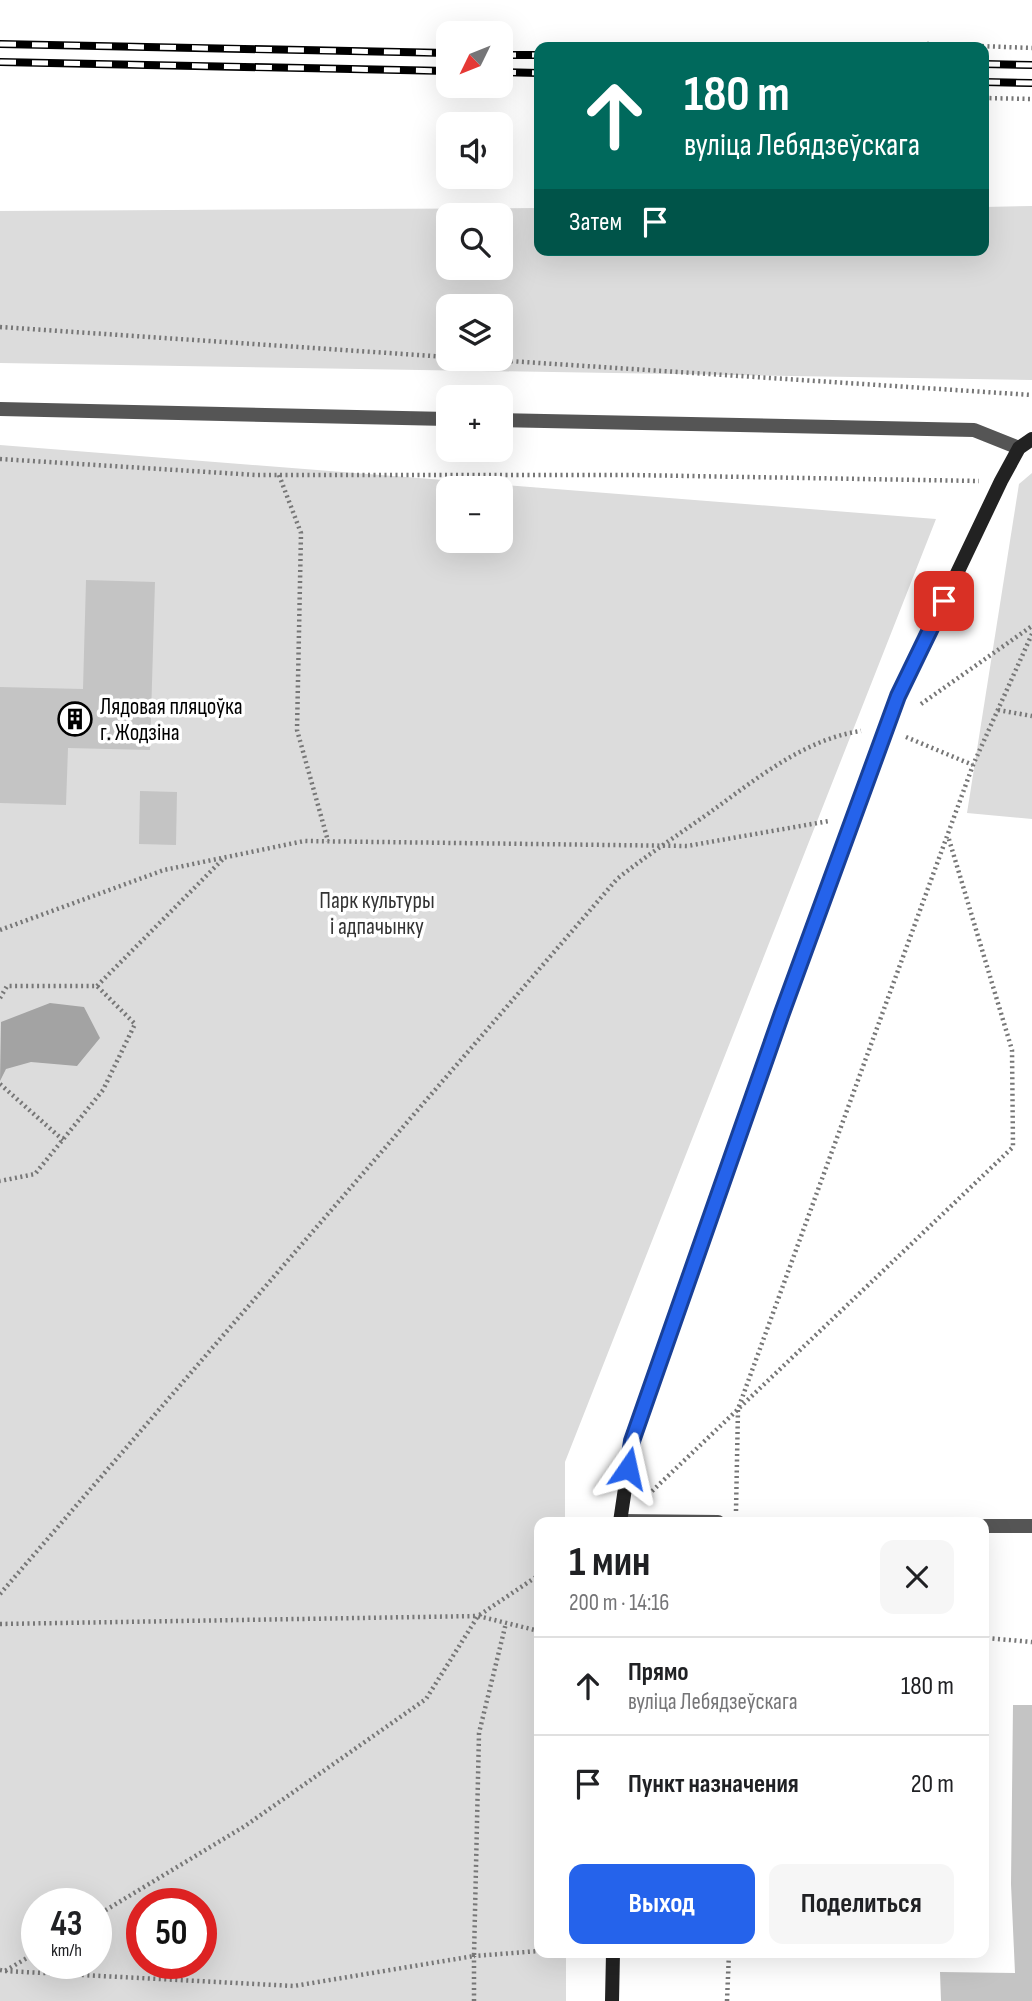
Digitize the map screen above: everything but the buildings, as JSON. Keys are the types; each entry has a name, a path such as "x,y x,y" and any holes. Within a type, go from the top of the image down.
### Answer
{"main road":[{"path":"621,1517 632,1441 898,696 1001,481 1019,448 1032,439"},
{"path":"612,2001 613,1958"}],"lane":[{"path":"0,408 436,419"},
{"path":"513,420 974,430 1019,448"},
{"path":"989,1526 1032,1526"}],"path":[{"path":"989,46 1032,48"},
{"path":"989,98 1032,99"},
{"path":"0,327 436,356"},
{"path":"513,361 1032,396"},
{"path":"0,459 279,475 631,475 1001,481"},
{"path":"279,475 301,533 297,730 328,841"},
{"path":"920,705 1032,626"},
{"path":"736,1517 738,1409 974,765 1032,634"},
{"path":"998,710 1032,716"},
{"path":"0,1594 617,879 786,759 843,734 886,728 974,765"},
{"path":"0,930 164,870 304,841 664,844 715,842 854,816"},
{"path":"625,1517 1013,1147 1012,1050 948,835"},
{"path":"0,998 7,986 97,986 225,858"},
{"path":"0,1181 35,1174 103,1090 135,1024 97,986"},
{"path":"0,1084 63,1140"},
{"path":"112,1906 245,1826 426,1699 478,1616 534,1578"},
{"path":"0,1624 478,1616 534,1630"},
{"path":"474,2001 479,1733 506,1623"},
{"path":"989,1638 1032,1642"},
{"path":"3,1970 294,1986 474,1956 534,1951"},
{"path":"727,2001 729,1958"},
{"path":"3,1970 21,1960"}],"green space":[{"path":"1032,206 1032,380 486,371 513,371 513,294 436,294 436,370 0,363 0,211 436,209 436,280 513,280 513,208 534,208 534,256 989,256 989,207"},
{"name":"Парк культуры і адпачынку","path":"0,445 436,479 436,553 513,553 513,486 936,519 565,1462 565,1517 534,1517 534,1958 566,1958 566,2001 0,2001"},
{"path":"1032,473 1032,819 967,813 1019,484"}],"shaded area":[{"path":"50,1003 84,1007 100,1038 77,1066 31,1062 6,1069 0,1081 1,1022"}],"railway":[{"path":"0,44 436,53"},
{"path":"513,55 534,55"},
{"path":"0,62 436,71"},
{"path":"989,64 1032,65"},
{"path":"513,72 534,73"},
{"path":"989,82 1032,83"}],"place":[{"name":"Лядовая пляцоўка г. Жодзіна","path":"75,719"}],"route":[{"path":"628,1468 632,1441 782,1013 898,696 944,601"}]}
